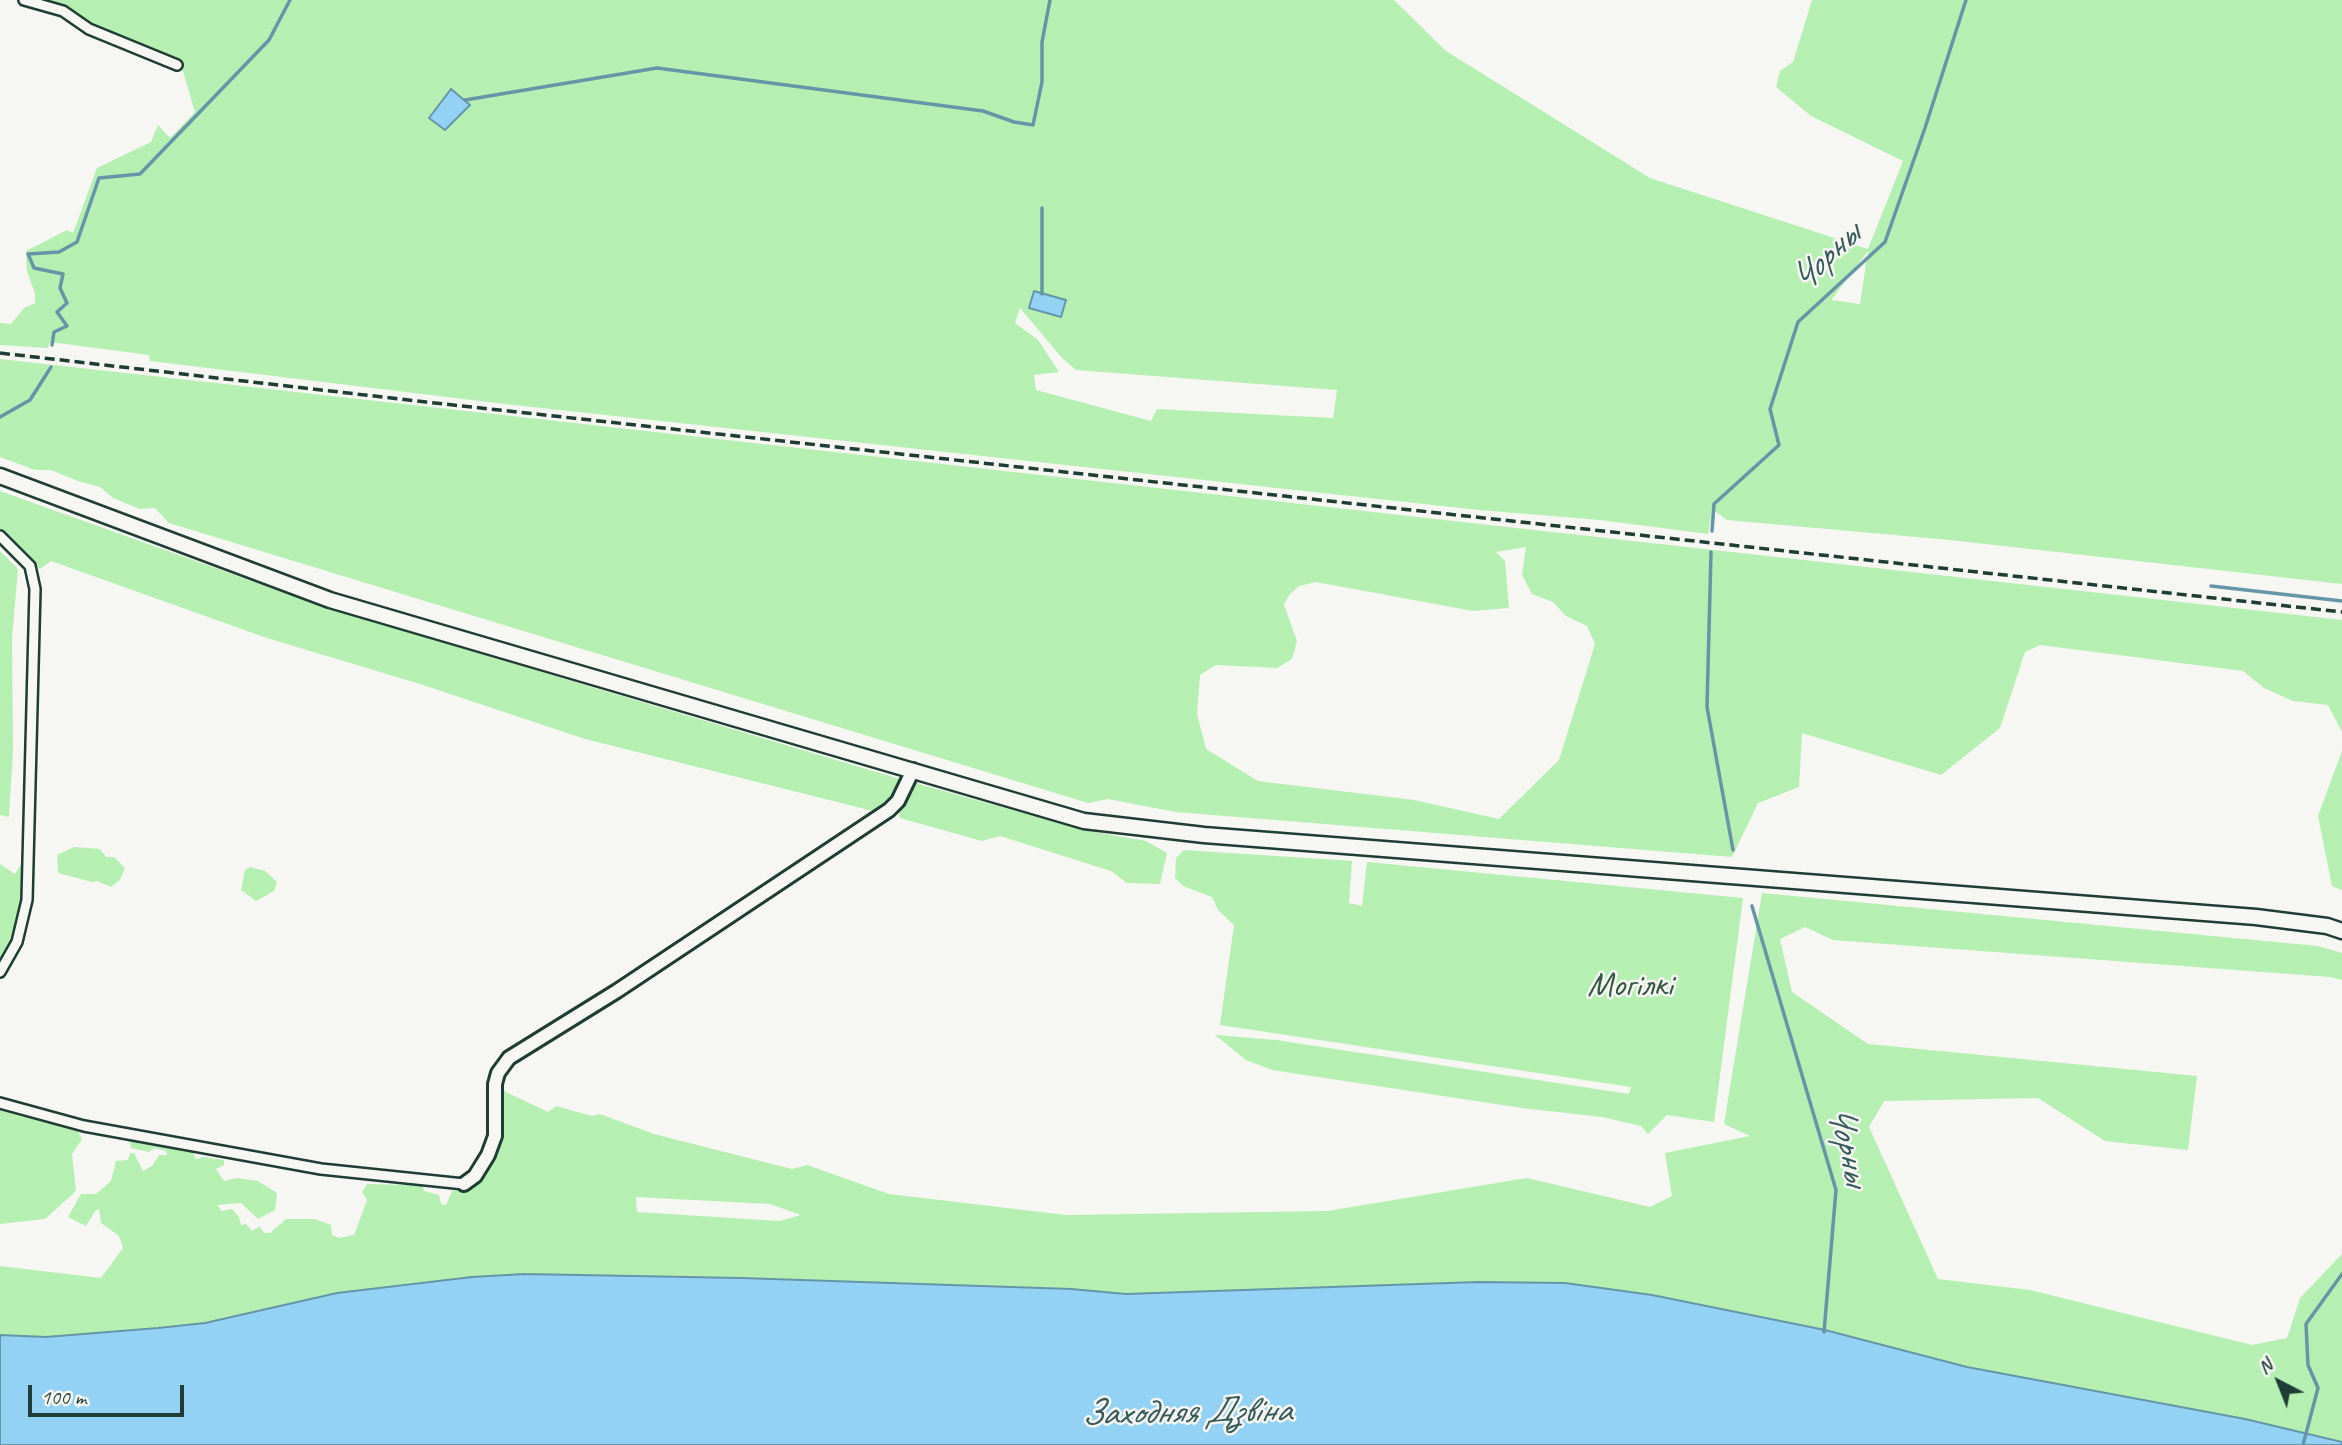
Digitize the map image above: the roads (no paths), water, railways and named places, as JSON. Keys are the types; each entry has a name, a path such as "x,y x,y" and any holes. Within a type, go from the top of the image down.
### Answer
{"main road":[{"path":"0,476 330,600 1084,821 1204,835 2242,916 2328,926 2342,931"}],"street":[{"path":"24,0 63,11 89,29 177,65"},
{"path":"0,536 30,566 35,589 27,900 17,942 0,972"},
{"path":"0,1103 84,1126 321,1169 464,1184 475,1176 488,1155 495,1136 495,1084 502,1065 509,1058 617,991 889,810 898,801 913,770"}],"water":[{"path":"451,89 470,105 445,130 429,118"},
{"path":"1034,291 1066,300 1061,317 1029,308"},
{"name":"Заходняя Дзвіна","path":"525,1274 741,1278 1071,1289 1126,1294 1478,1282 1565,1283 1652,1295 1825,1330 1967,1367 2245,1419 2342,1442 2342,1445 0,1445 0,1335 46,1337 205,1323 337,1293 472,1277"}],"waterway":[{"path":"52,345 54,332 67,326 57,312 67,303 60,288 63,274 34,268 28,254 59,252 77,242 99,178 140,174 269,40 290,0"},
{"path":"465,100 657,68 983,111 1014,122 1033,125 1042,82 1042,42 1050,0"},
{"name":"Чорны","path":"1712,531 1714,504 1779,445 1770,409 1798,322 1885,242 1966,0"},
{"path":"1042,208 1042,294"},
{"path":"0,417 30,400 51,367"},
{"name":"Чорны","path":"1711,552 1707,707 1733,850"},
{"path":"2211,586 2342,601"},
{"name":"Чорны","path":"1752,906 1836,1190 1824,1332"},
{"path":"2303,1445 2318,1388 2308,1365 2306,1324 2342,1274"}],"railway":[{"path":"0,353 2342,612"}],"park label":[{"name":"Могілкі","path":"1630,986"}]}
